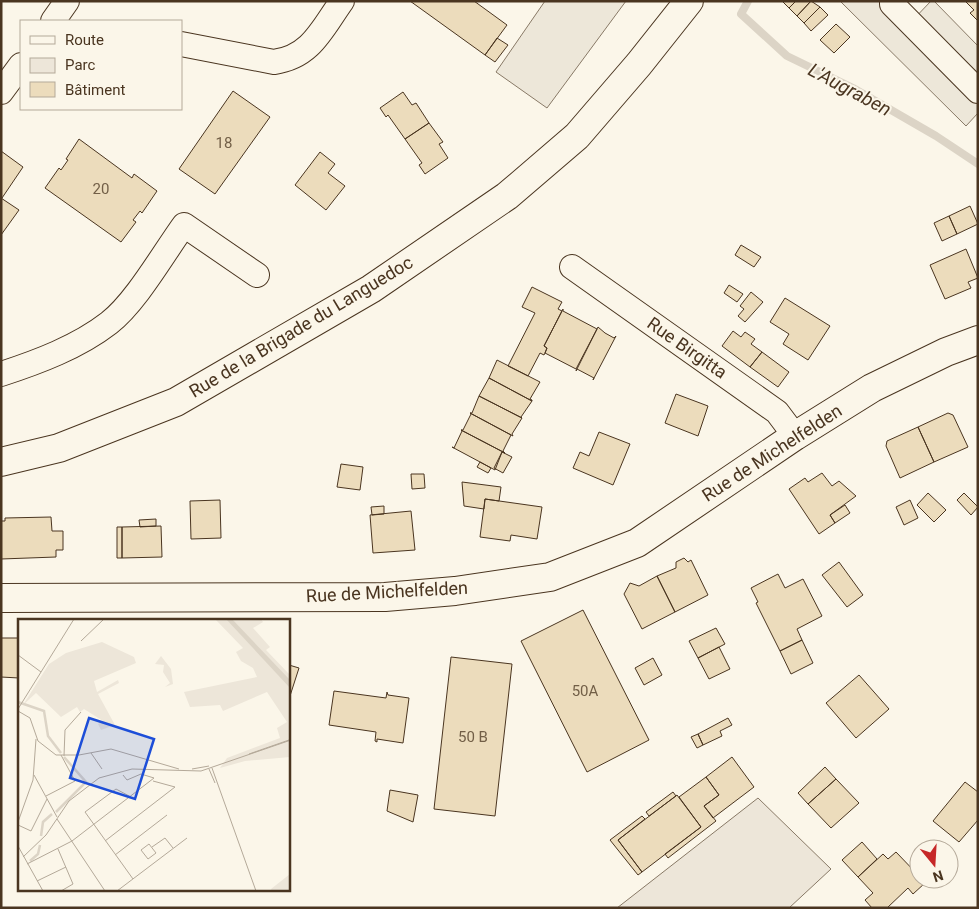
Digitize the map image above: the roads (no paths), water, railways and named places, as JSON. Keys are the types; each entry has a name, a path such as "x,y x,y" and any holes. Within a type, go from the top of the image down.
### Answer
{"street":[{"path":"182,44 274,62 287,60 298,56 310,46 342,1"},
{"name":"Rue de la Brigade du Languedoc","path":"1,462 59,448 176,402 371,289 508,196 577,136 639,64 689,1"},
{"path":"892,1 978,92"},
{"path":"1,92 20,66"},
{"path":"1,374 77,343 110,323 130,301 184,225 257,275"},
{"name":"Rue Birgitta","path":"572,267 777,412 795,436"},
{"name":"Rue de Michelfelden","path":"1,598 384,596 455,591 550,577 637,543 795,436 872,388 946,352 978,340"}],"waterway":[{"name":"L'Augraben","path":"748,1 741,14 787,56 853,88 936,136 978,164"}]}
